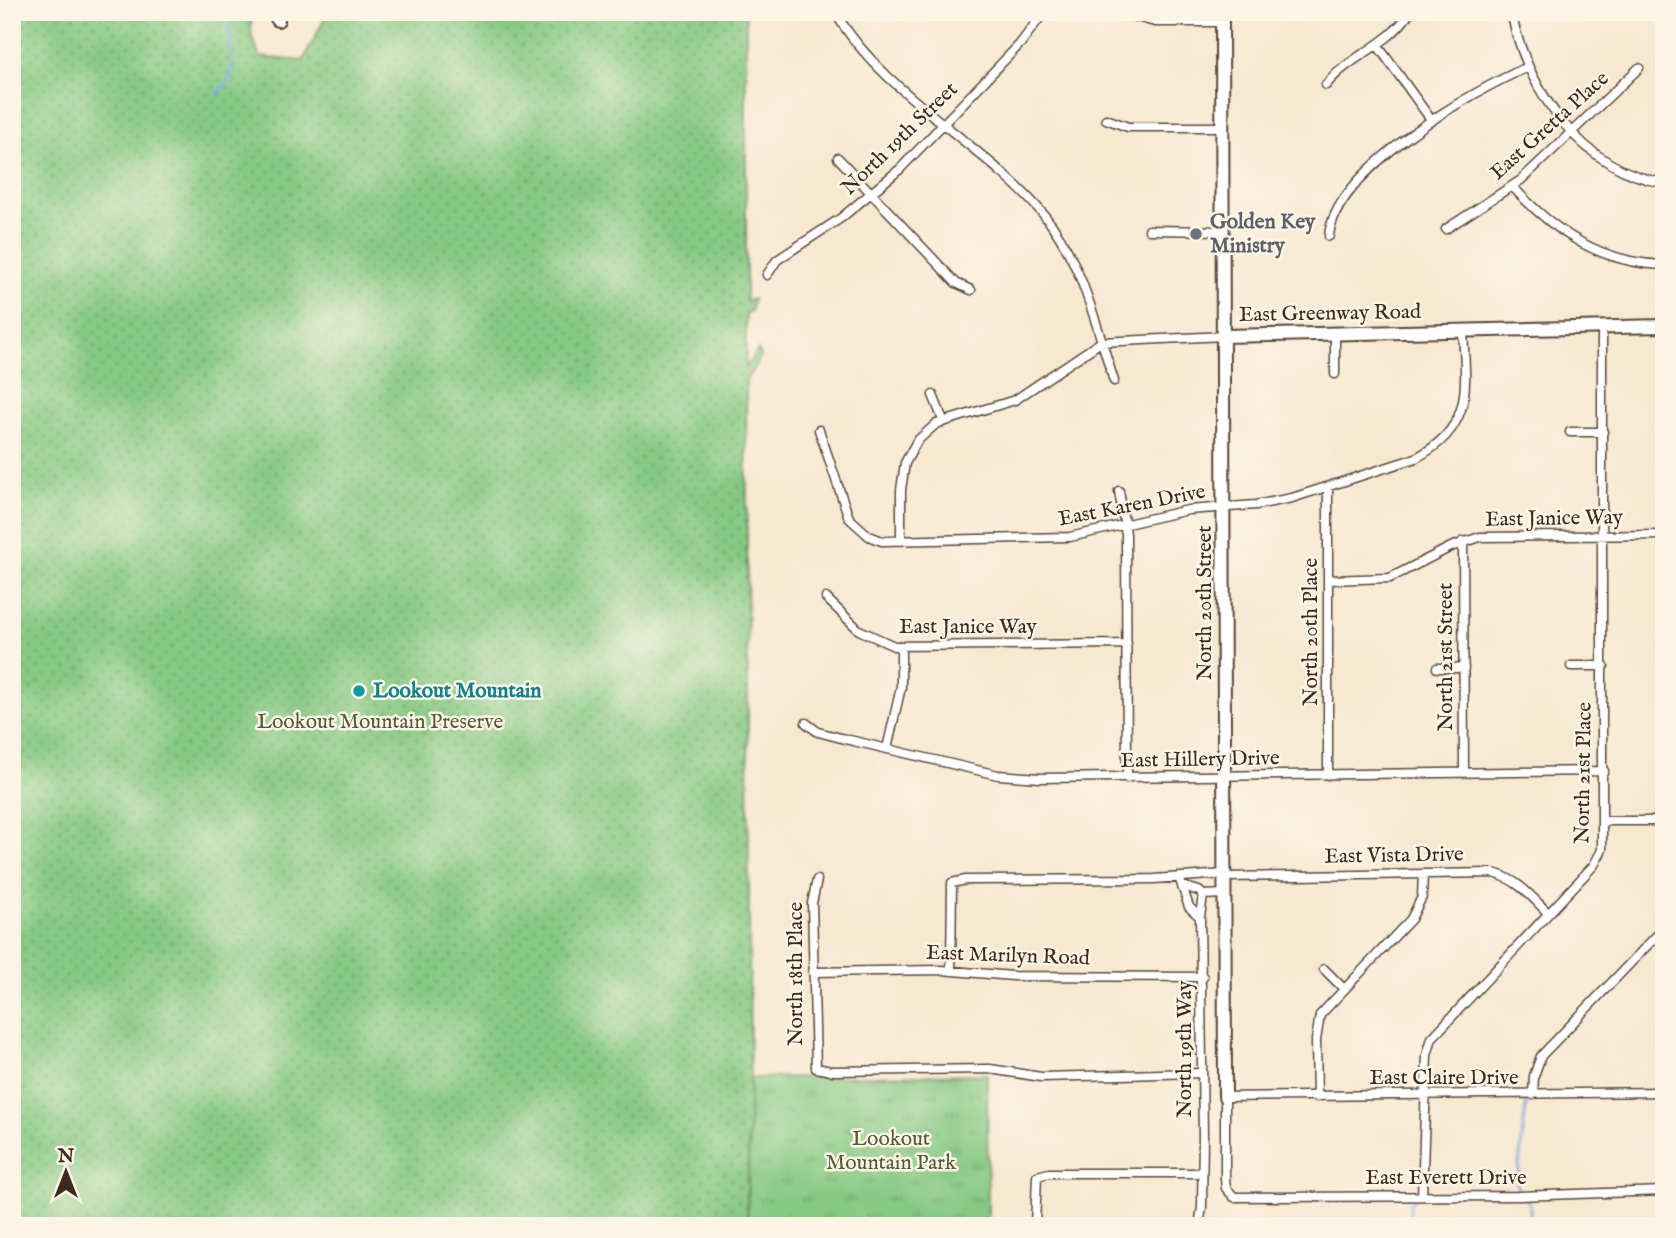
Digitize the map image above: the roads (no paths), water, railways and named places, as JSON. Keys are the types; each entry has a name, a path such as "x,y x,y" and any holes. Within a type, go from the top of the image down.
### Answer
{"street":[{"path":"835,12 876,64 1026,196 1059,236 1070,254 1114,381"},
{"name":"North 19th Street","path":"766,275 777,260 871,195 1020,44 1044,12"},
{"path":"1118,12 1155,22 1222,17"},
{"path":"1326,85 1338,71 1378,46 1401,27 1410,12"},
{"path":"1511,12 1528,67 1554,113 1573,133 1618,169 1633,176 1664,183"},
{"name":"North 20th Street","path":"1222,17 1225,1179 1229,1193"},
{"path":"1378,46 1432,121"},
{"path":"1329,236 1333,218 1360,180 1432,121 1470,95 1528,67"},
{"name":"East Gretta Place","path":"1446,229 1459,218 1513,187 1639,68"},
{"path":"1106,119 1128,127 1223,127"},
{"path":"838,158 956,283 971,290"},
{"path":"1513,187 1548,223 1574,241 1616,258 1664,265"},
{"path":"1149,230 1223,231"},
{"name":"East Greenway Road","path":"1101,342 1224,336 1664,326"},
{"name":"North 21st Place","path":"1422,1196 1427,1055 1435,1032 1599,858 1604,821 1602,327"},
{"name":"East Karen Drive","path":"819,430 849,518 869,536 882,541 1070,537 1188,510 1256,505 1328,488 1416,458 1435,448 1459,420 1463,406 1463,331"},
{"path":"1335,334 1335,374"},
{"path":"901,541 901,490 905,463 917,441 943,420 1015,400 1101,342"},
{"path":"933,396 943,420"},
{"path":"1570,432 1603,432"},
{"name":"North 20th Place","path":"1328,488 1328,775"},
{"path":"1119,491 1125,524 1128,778"},
{"name":"East Janice Way","path":"1328,580 1390,578 1464,541 1480,537 1664,535"},
{"name":"North 21st Street","path":"1464,541 1464,773"},
{"name":"East Janice Way","path":"826,598 859,630 873,639 901,646 1126,645"},
{"path":"887,749 901,687 901,646"},
{"path":"1570,666 1604,666"},
{"path":"1437,668 1464,668"},
{"name":"East Hillery Drive","path":"806,723 818,732 1007,776 1128,778 1604,771"},
{"path":"1604,821 1664,821"},
{"name":"East Vista Drive","path":"951,971 952,883 966,880 1180,882 1198,875 1483,872 1504,876 1548,913"},
{"path":"1317,1097 1315,1041 1320,1015 1417,912 1422,897 1423,873"},
{"path":"1195,889 1198,875"},
{"name":"North 18th Place","path":"817,880 812,903 816,1068 831,1071 990,1069 1041,1077 1201,1073"},
{"name":"East Vista Drive","path":"1180,882 1203,895"},
{"name":"North 19th Way","path":"1180,882 1189,907 1200,917 1203,977 1202,1173 1199,1226"},
{"path":"1200,917 1203,895 1226,894"},
{"path":"1533,1095 1534,1076 1541,1056 1608,992 1664,928"},
{"path":"1324,969 1344,989"},
{"name":"East Marilyn Road","path":"813,972 951,971 1013,976 1203,977"},
{"name":"East Claire Drive","path":"1225,1097 1664,1092"},
{"path":"1035,1226 1037,1176 1049,1173 1202,1173"},
{"name":"East Everett Drive","path":"1229,1193 1242,1197 1664,1191"}],"waterway":[{"path":"217,96 232,74 229,12"},
{"path":"1518,1194 1527,1097"},
{"path":"1523,1198 1530,1202 1530,1226"},
{"path":"1410,1226 1410,1204 1414,1199"}],"place":[{"name":"Golden Key Ministry","path":"1196,234"},
{"name":"Lookout Mountain","path":"359,691"}],"park label":[{"name":"Lookout Mountain Preserve","path":"380,722"},
{"name":"Lookout Mountain Park","path":"891,1151"}]}
